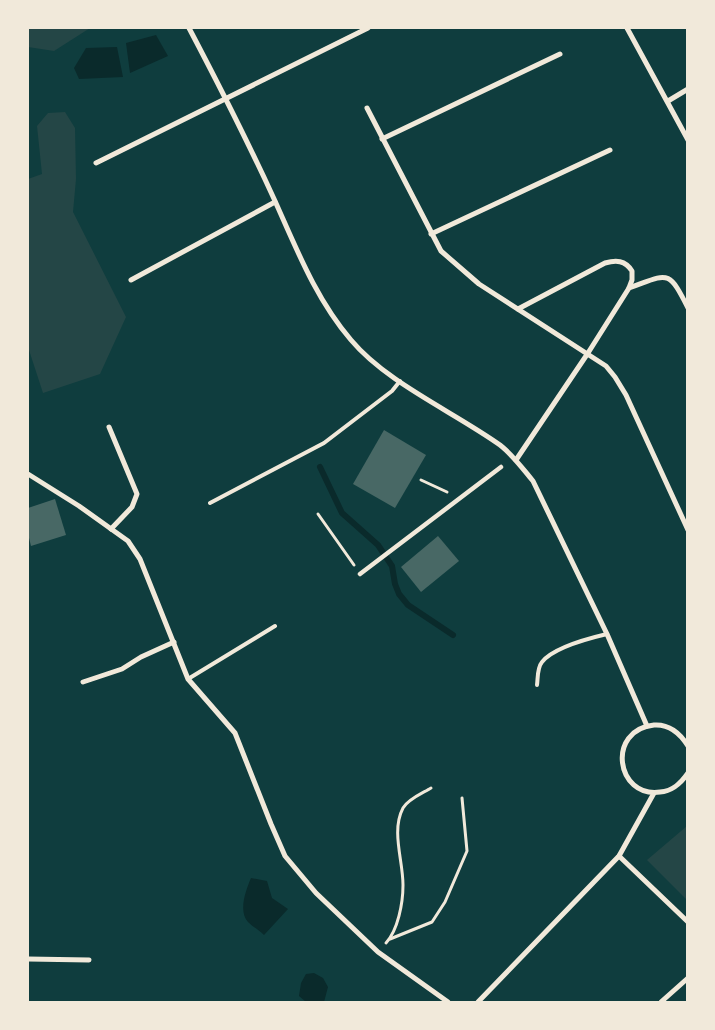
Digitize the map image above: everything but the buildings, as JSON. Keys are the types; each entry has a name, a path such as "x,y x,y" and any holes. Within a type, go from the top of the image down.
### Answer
{"street":[{"path":"189,28 275,202 301,261 326,306 352,341 374,362 400,381 501,446 516,460 533,481 607,634 646,726"},
{"path":"96,163 368,28"},
{"path":"627,28 688,140"},
{"path":"382,139 560,54"},
{"path":"668,101 688,89"},
{"path":"367,108 441,251 464,272 606,366 626,395 688,530"},
{"path":"431,234 610,150"},
{"path":"132,280 275,202"},
{"path":"516,460 629,288 632,275 624,262 605,263 518,309"},
{"path":"629,288 659,277 668,278 678,288 688,308"},
{"path":"108,428 137,494 132,507 111,529"},
{"path":"360,574 501,467"},
{"path":"28,474 79,506 128,541 140,559 152,594 174,642 188,679 235,732 270,824 285,856 316,893 378,952 448,1002"},
{"path":"83,682 122,669 141,657 174,642"},
{"path":"688,746 672,728 660,725 646,726 636,731 627,740 623,751 622,763 625,774 633,784 643,790 654,793 668,791 679,785 688,773"},
{"path":"478,1002 619,856 654,793"},
{"path":"619,856 688,922"},
{"path":"28,959 89,960"},
{"path":"661,1002 688,978"}],"lane":[{"path":"210,504 324,443 392,390 400,381"},
{"path":"188,679 275,626"},
{"path":"537,685 538,671 541,663 547,657 565,647 589,638 607,634"}],"path":[{"path":"420,480 460,498"},
{"path":"318,514 360,574"},
{"path":"378,952 389,939 397,920 403,885 399,846 400,818 404,807 414,798 431,788"},
{"path":"389,939 432,922 446,902 467,851 462,798"}],"shaded area":[{"path":"28,28 90,28 54,51 28,47"},
{"path":"156,35 168,56 130,73 126,43"},
{"path":"117,47 123,77 79,79 74,68 86,48"},
{"path":"65,112 75,128 76,179 73,212 126,317 100,374 43,393 28,347 28,179 42,174 37,126 48,113"},
{"path":"687,826 687,900 647,860"},
{"path":"251,878 267,881 272,898 288,909 264,935 248,922 245,917 243,906"},
{"path":"314,973 323,978 328,987 324,1002 306,1002 299,996 301,983 306,974"}],"waterway":[{"path":"320,467 342,513 378,545 392,566 399,594 408,605 453,635"}]}
